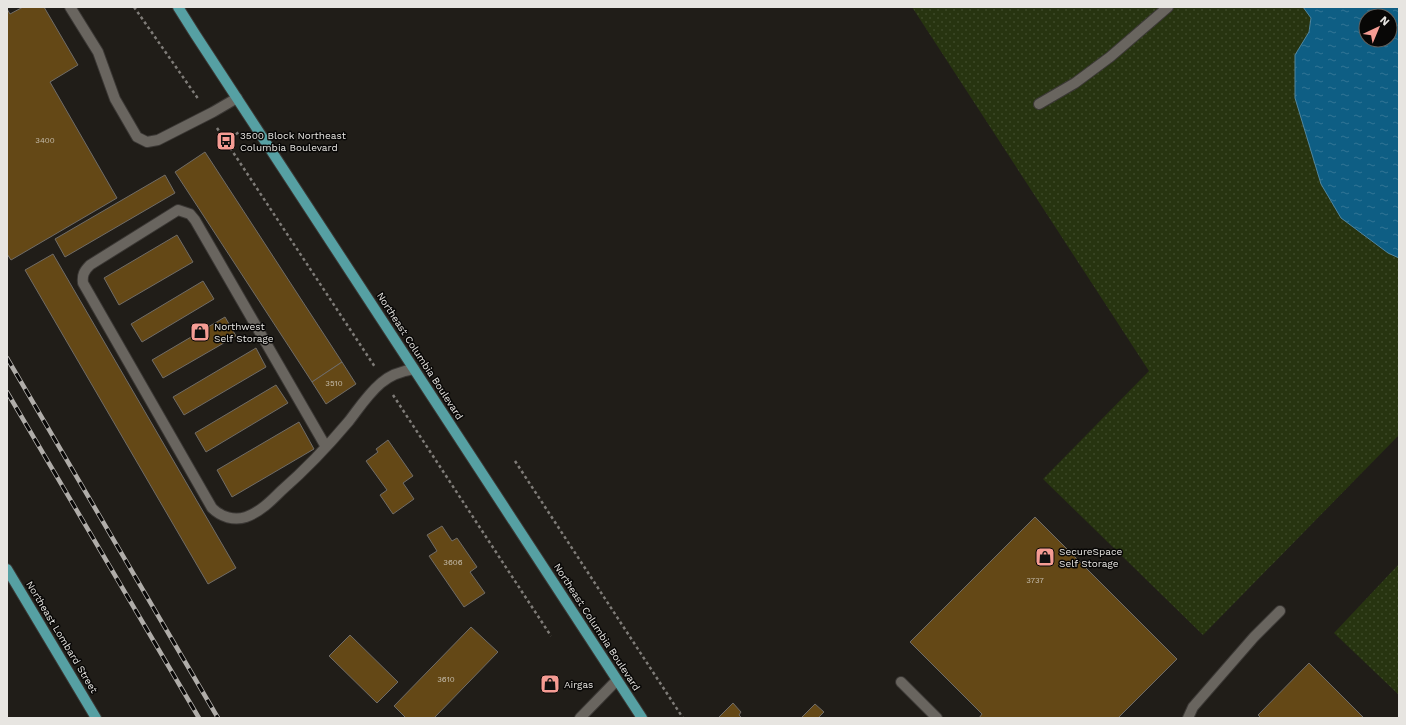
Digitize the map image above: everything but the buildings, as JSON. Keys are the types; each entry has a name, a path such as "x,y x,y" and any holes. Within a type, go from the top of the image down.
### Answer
{"main road":[{"name":"Northeast Columbia Boulevard","path":"178,7 642,718"},
{"name":"Northeast Lombard Street","path":"7,569 96,718"}],"lane":[{"path":"70,7 98,52 115,99 137,137 147,142 158,140 237,98"},
{"path":"1039,104 1075,83 1104,62 1168,7"},
{"path":"326,447 195,220 190,214 178,210 85,269 82,276 83,283 212,508 217,512 234,518 246,517 252,514 266,504 307,468 326,447 349,421 367,397 384,381 394,374 414,369"},
{"path":"1188,718 1194,707 1254,637 1280,611"},
{"path":"580,718 617,680"},
{"path":"901,682 937,718"}],"path":[{"path":"134,7 208,114 551,636"},
{"path":"515,461 683,718"}],"green space":[{"path":"912,7 1303,7 1311,18 1309,31 1341,218 1388,253 1399,258 1399,435 1203,635 1043,479 1149,371"},
{"path":"1399,564 1399,695 1334,633"}],"water":[{"path":"1303,7 1399,7 1399,258 1388,253 1341,218 1321,184 1295,98 1295,55 1309,32 1311,18"}],"railway":[{"path":"7,358 218,718"},
{"path":"7,392 199,718"}],"place":[{"name":"3500 Block Northeast Columbia Boulevard","path":"226,141"},
{"name":"Northwest Self Storage","path":"200,332"},
{"name":"SecureSpace Self Storage","path":"1045,557"},
{"name":"Airgas","path":"550,684"}]}
